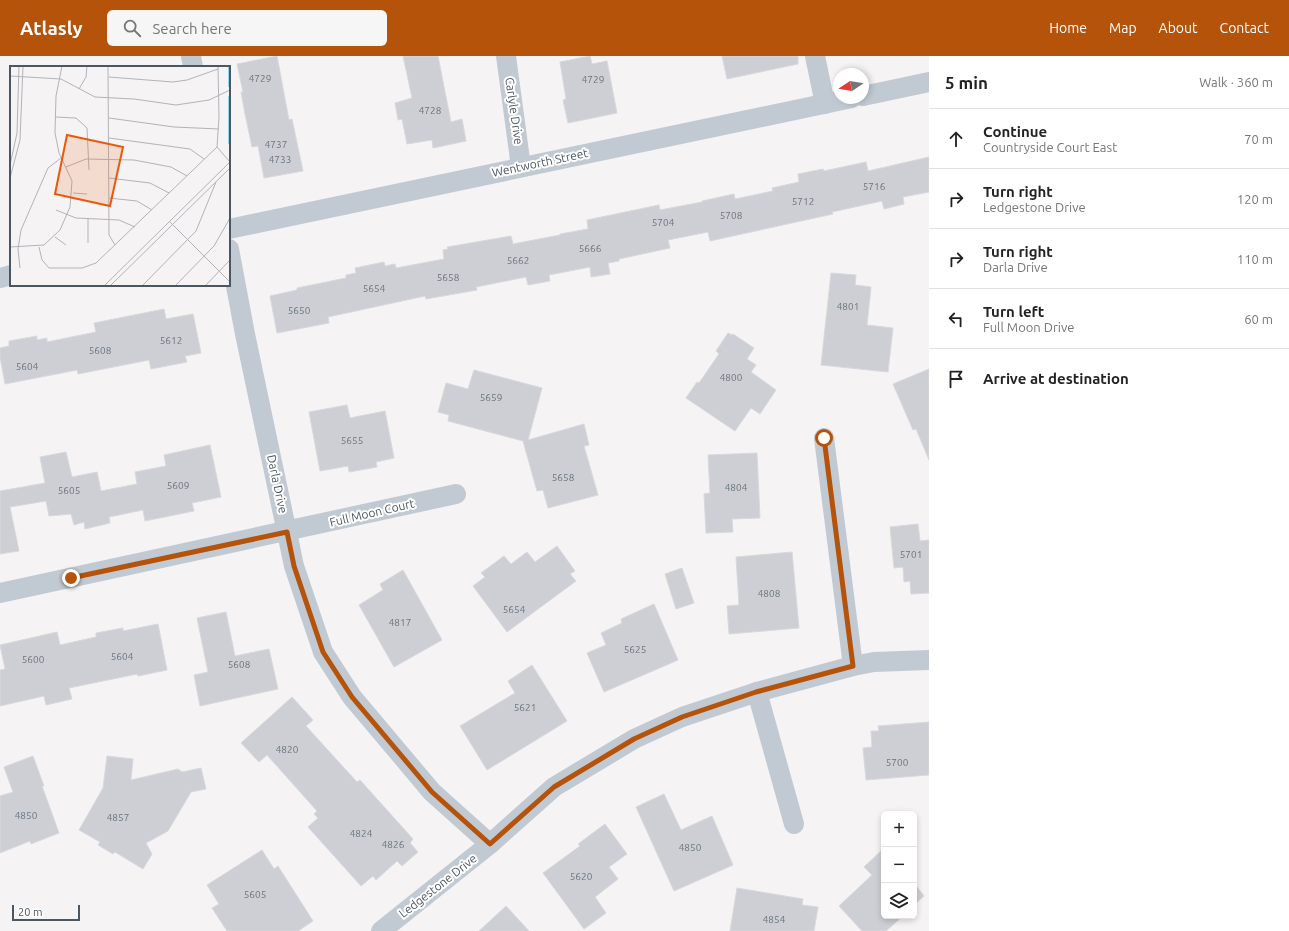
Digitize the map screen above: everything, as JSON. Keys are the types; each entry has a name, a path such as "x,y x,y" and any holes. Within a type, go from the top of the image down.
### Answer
{"street":[{"path":"191,56 193,66"},
{"name":"Carlyle Drive","path":"506,56 521,166"},
{"path":"815,56 825,104"},
{"path":"869,95 929,82"},
{"name":"Wentworth Street","path":"230,229 521,166 833,102"},
{"name":"Darla Drive","path":"230,254 245,334 294,566 323,652 352,697 432,792 490,844"},
{"path":"0,278 10,275"},
{"path":"824,438 853,666"},
{"name":"Full Moon Court","path":"0,593 287,532 456,494"},
{"name":"Ledgestone Drive","path":"381,931 490,844 554,787 634,739 682,717 756,692 853,666 874,662 929,660"},
{"path":"756,692 794,824"}],"building":[{"path":"277,56 289,120 292,119 303,171 264,178 258,146 252,147 237,64"},
{"path":"403,56 438,56 451,122 462,119 466,141 433,148 432,140 407,144 402,119 398,120 395,103 412,98"},
{"path":"590,56 592,64 607,61 617,113 568,123 563,100 566,99 560,62"},
{"path":"722,56 798,56 798,64 727,79"},
{"path":"929,157 929,192 903,197 904,204 884,209 882,201 832,212 833,214 710,241 708,232 668,240 670,248 619,259 619,261 608,263 610,274 591,277 590,267 549,275 550,281 528,285 526,277 476,287 477,290 426,299 425,296 328,317 329,323 277,333 270,296 297,290 297,288 346,278 346,275 356,273 355,268 384,262 385,266 395,264 396,268 444,259 443,250 448,249 447,247 511,236 513,244 588,229 587,220 659,205 660,210 734,194 735,199 773,191 772,188 799,182 798,174 823,169 824,171 866,162 868,171"},
{"path":"831,273 856,275 855,285 871,287 867,325 893,328 888,372 821,365"},
{"path":"164,309 166,319 193,314 201,353 185,356 187,362 151,369 149,360 78,374 77,370 5,384 0,357 0,348 9,346 9,341 37,336 37,340 47,338 47,342 96,332 94,323"},
{"path":"728,333 733,334 754,348 747,359 756,365 751,372 776,390 760,414 751,408 735,431 686,398 697,382 699,383 719,354 716,351"},
{"path":"929,369 929,460 916,429 913,430 893,384"},
{"path":"474,370 542,388 528,440 584,424 589,445 584,446 598,495 548,508 543,490 537,491 523,441 448,421 449,415 438,412 446,383 468,389"},
{"path":"347,405 350,418 385,411 394,458 376,462 377,467 349,472 348,466 320,471 309,412"},
{"path":"210,445 221,497 192,503 194,511 145,521 143,510 109,517 110,523 85,529 84,522 74,525 71,514 49,516 46,501 10,507 19,551 0,554 0,491 45,483 40,457 66,452 72,477 97,472 101,491 137,484 135,472 166,466 164,455"},
{"path":"757,453 760,518 732,519 733,532 706,533 704,494 710,493 708,455"},
{"path":"918,524 920,541 929,540 929,593 911,594 910,581 904,582 903,567 894,568 890,527"},
{"path":"557,546 575,571 570,574 576,581 507,632 473,586 485,577 481,573 504,556 511,564 527,552 535,562"},
{"path":"792,552 799,628 729,634 727,606 739,605 736,557"},
{"path":"682,568 694,603 676,609 665,574"},
{"path":"403,570 442,640 394,667 359,605 383,590 380,584"},
{"path":"654,604 678,660 604,692 587,653 606,645 601,633 622,623 621,619"},
{"path":"226,612 235,656 269,649 278,689 200,706 194,675 208,672 197,618"},
{"path":"158,624 167,670 138,676 137,674 69,688 72,699 46,705 44,696 0,706 0,670 5,669 0,645 57,632 60,645 96,637 96,633 123,628 123,631"},
{"path":"532,665 567,721 487,770 460,726 515,693 508,681"},
{"path":"292,697 313,720 306,726 357,782 360,780 413,839 410,843 418,852 402,866 397,861 376,880 373,876 361,886 308,827 318,818 314,814 317,811 267,755 259,762 241,743"},
{"path":"929,722 929,775 866,780 863,748 872,747 871,731 879,731 878,726"},
{"path":"33,756 59,833 31,844 30,841 0,853 0,796 13,792 4,767"},
{"path":"107,756 133,759 131,780 178,769 182,772 201,768 206,789 191,792 168,831 146,843 152,854 143,869 115,852 113,854 98,845 100,842 79,830 103,788"},
{"path":"664,794 681,830 712,816 733,865 674,891 636,807"},
{"path":"605,824 627,854 609,867 618,879 595,897 606,913 584,929 543,873 580,846 578,844"},
{"path":"262,850 274,869 278,866 313,921 298,931 227,931 212,908 219,904 207,885"},
{"path":"881,851 881,919 900,919 886,931 862,931 839,906 872,875 864,867"},
{"path":"917,887 924,896 917,902"},
{"path":"737,888 803,899 802,905 818,907 814,931 730,931"},
{"path":"506,906 529,931 479,931"}],"route":[{"path":"71,578 287,532 294,566 323,652 352,697 432,792 490,844 554,787 634,739 682,717 756,692 853,666 824,438"}]}
